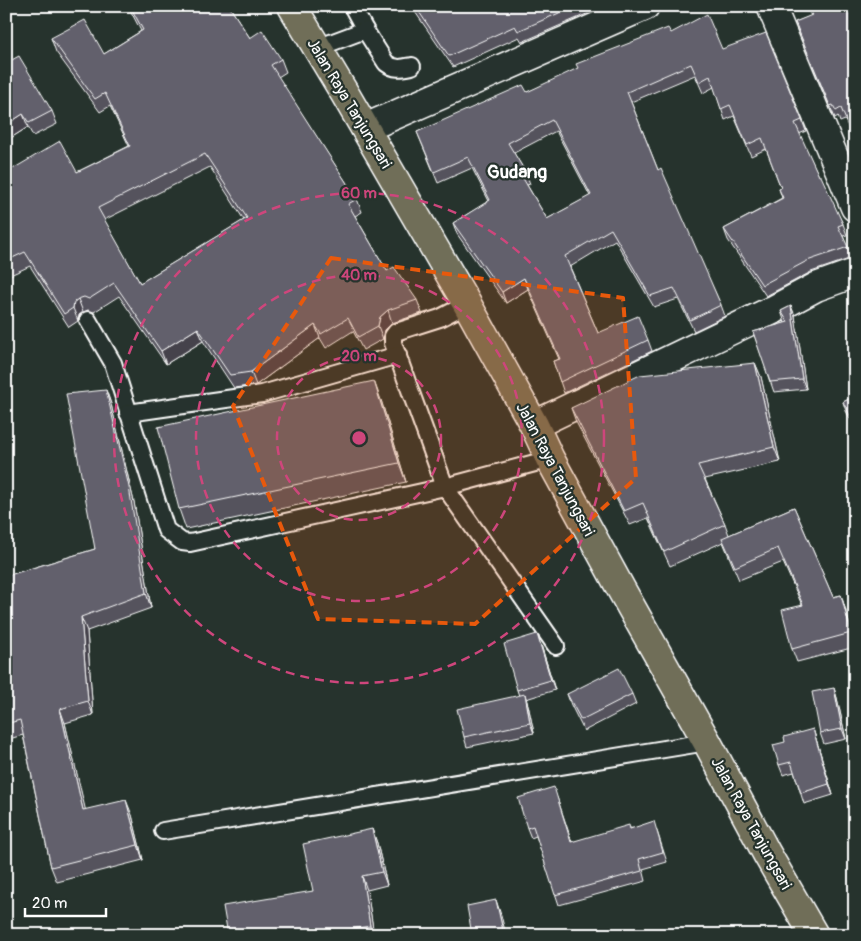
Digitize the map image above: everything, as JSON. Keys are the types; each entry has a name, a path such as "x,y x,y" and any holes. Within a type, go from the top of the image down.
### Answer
{"highway":[{"name":"Jalan Raya Tanjungsari","path":"292,6 467,304 767,854 814,935"}],"street":[{"path":"365,128 645,6"},
{"path":"771,6 855,207"},
{"path":"534,425 775,309 816,287 855,273"}],"lane":[{"path":"352,6 371,42 386,63 396,68 412,66"},
{"path":"317,48 365,30"},
{"path":"467,304 440,318 396,332 393,336 393,343 445,487 556,646"},
{"path":"88,320 113,363 166,530 182,542 190,543 445,487 550,459"},
{"path":"128,414 262,394 398,355"},
{"path":"163,831 707,742"}],"highlighted area":[{"path":"331,258 623,298 636,478 475,624 318,619 233,406"}],"building":[{"path":"130,6 229,6 250,38 262,30 281,59 271,65 357,199 348,204 387,271 394,267 417,300 388,310 380,317 378,326 358,337 348,318 321,334 315,325 251,372 230,375 198,328 161,351 114,283 89,299 84,297 78,299 74,302 73,308 64,314 25,252 6,261 6,173 60,141 77,172 130,146 105,93 95,99 51,38 85,20 104,54 143,30","holes":["205,154 247,218 140,283 98,208"]},
{"path":"415,6 575,6 518,31 515,26 449,56"},
{"path":"808,6 855,6 855,142 841,108 836,111 833,105 830,106 795,22 812,15"},
{"path":"707,14 722,49 766,33 802,120 795,123 843,224 838,226 848,247 807,261 762,285 724,229 783,198 762,138 747,145 730,105 721,109 710,76 699,82 691,64 627,92 658,170 661,168 721,305 690,320 674,288 650,296 611,229 565,256 598,333 638,316 648,340 560,382 553,361 560,359 524,278 502,292 453,223 490,200 468,157 434,172 417,132 523,85 527,92 578,68 576,64 668,28 671,33","holes":["552,120 591,195 547,219 521,175 526,173 508,143"]},
{"path":"19,56 52,111 29,123 23,114 6,125 6,58 8,62"},
{"path":"791,306 802,379 770,382 753,332 788,322 781,311"},
{"path":"755,363 774,447 698,465 725,524 664,552 643,503 624,511 571,408 640,375"},
{"path":"374,381 399,463 179,509 158,427"},
{"path":"106,390 129,487 146,593 81,617 88,701 60,709 83,810 126,800 138,845 51,867 20,720 6,724 6,576 95,549 66,394"},
{"path":"855,396 855,425 843,402"},
{"path":"794,507 833,597 841,595 851,633 792,649 782,610 803,605 778,548 735,567 722,538"},
{"path":"537,634 551,680 517,690 504,644"},
{"path":"619,668 632,694 581,720 567,694"},
{"path":"834,688 842,729 820,733 812,692"},
{"path":"525,694 530,723 464,737 457,709"},
{"path":"813,729 829,784 801,793 791,762 779,765 773,745 785,742 784,737"},
{"path":"554,787 571,842 629,825 630,829 654,821 663,852 639,859 642,871 555,895 533,826 527,828 518,798"},
{"path":"372,829 382,872 362,876 370,926 316,935 228,935 223,906 313,891 303,844"},
{"path":"496,900 504,935 472,935 467,906"}],"district":[{"name":"Gudang","path":"517,171"}]}
